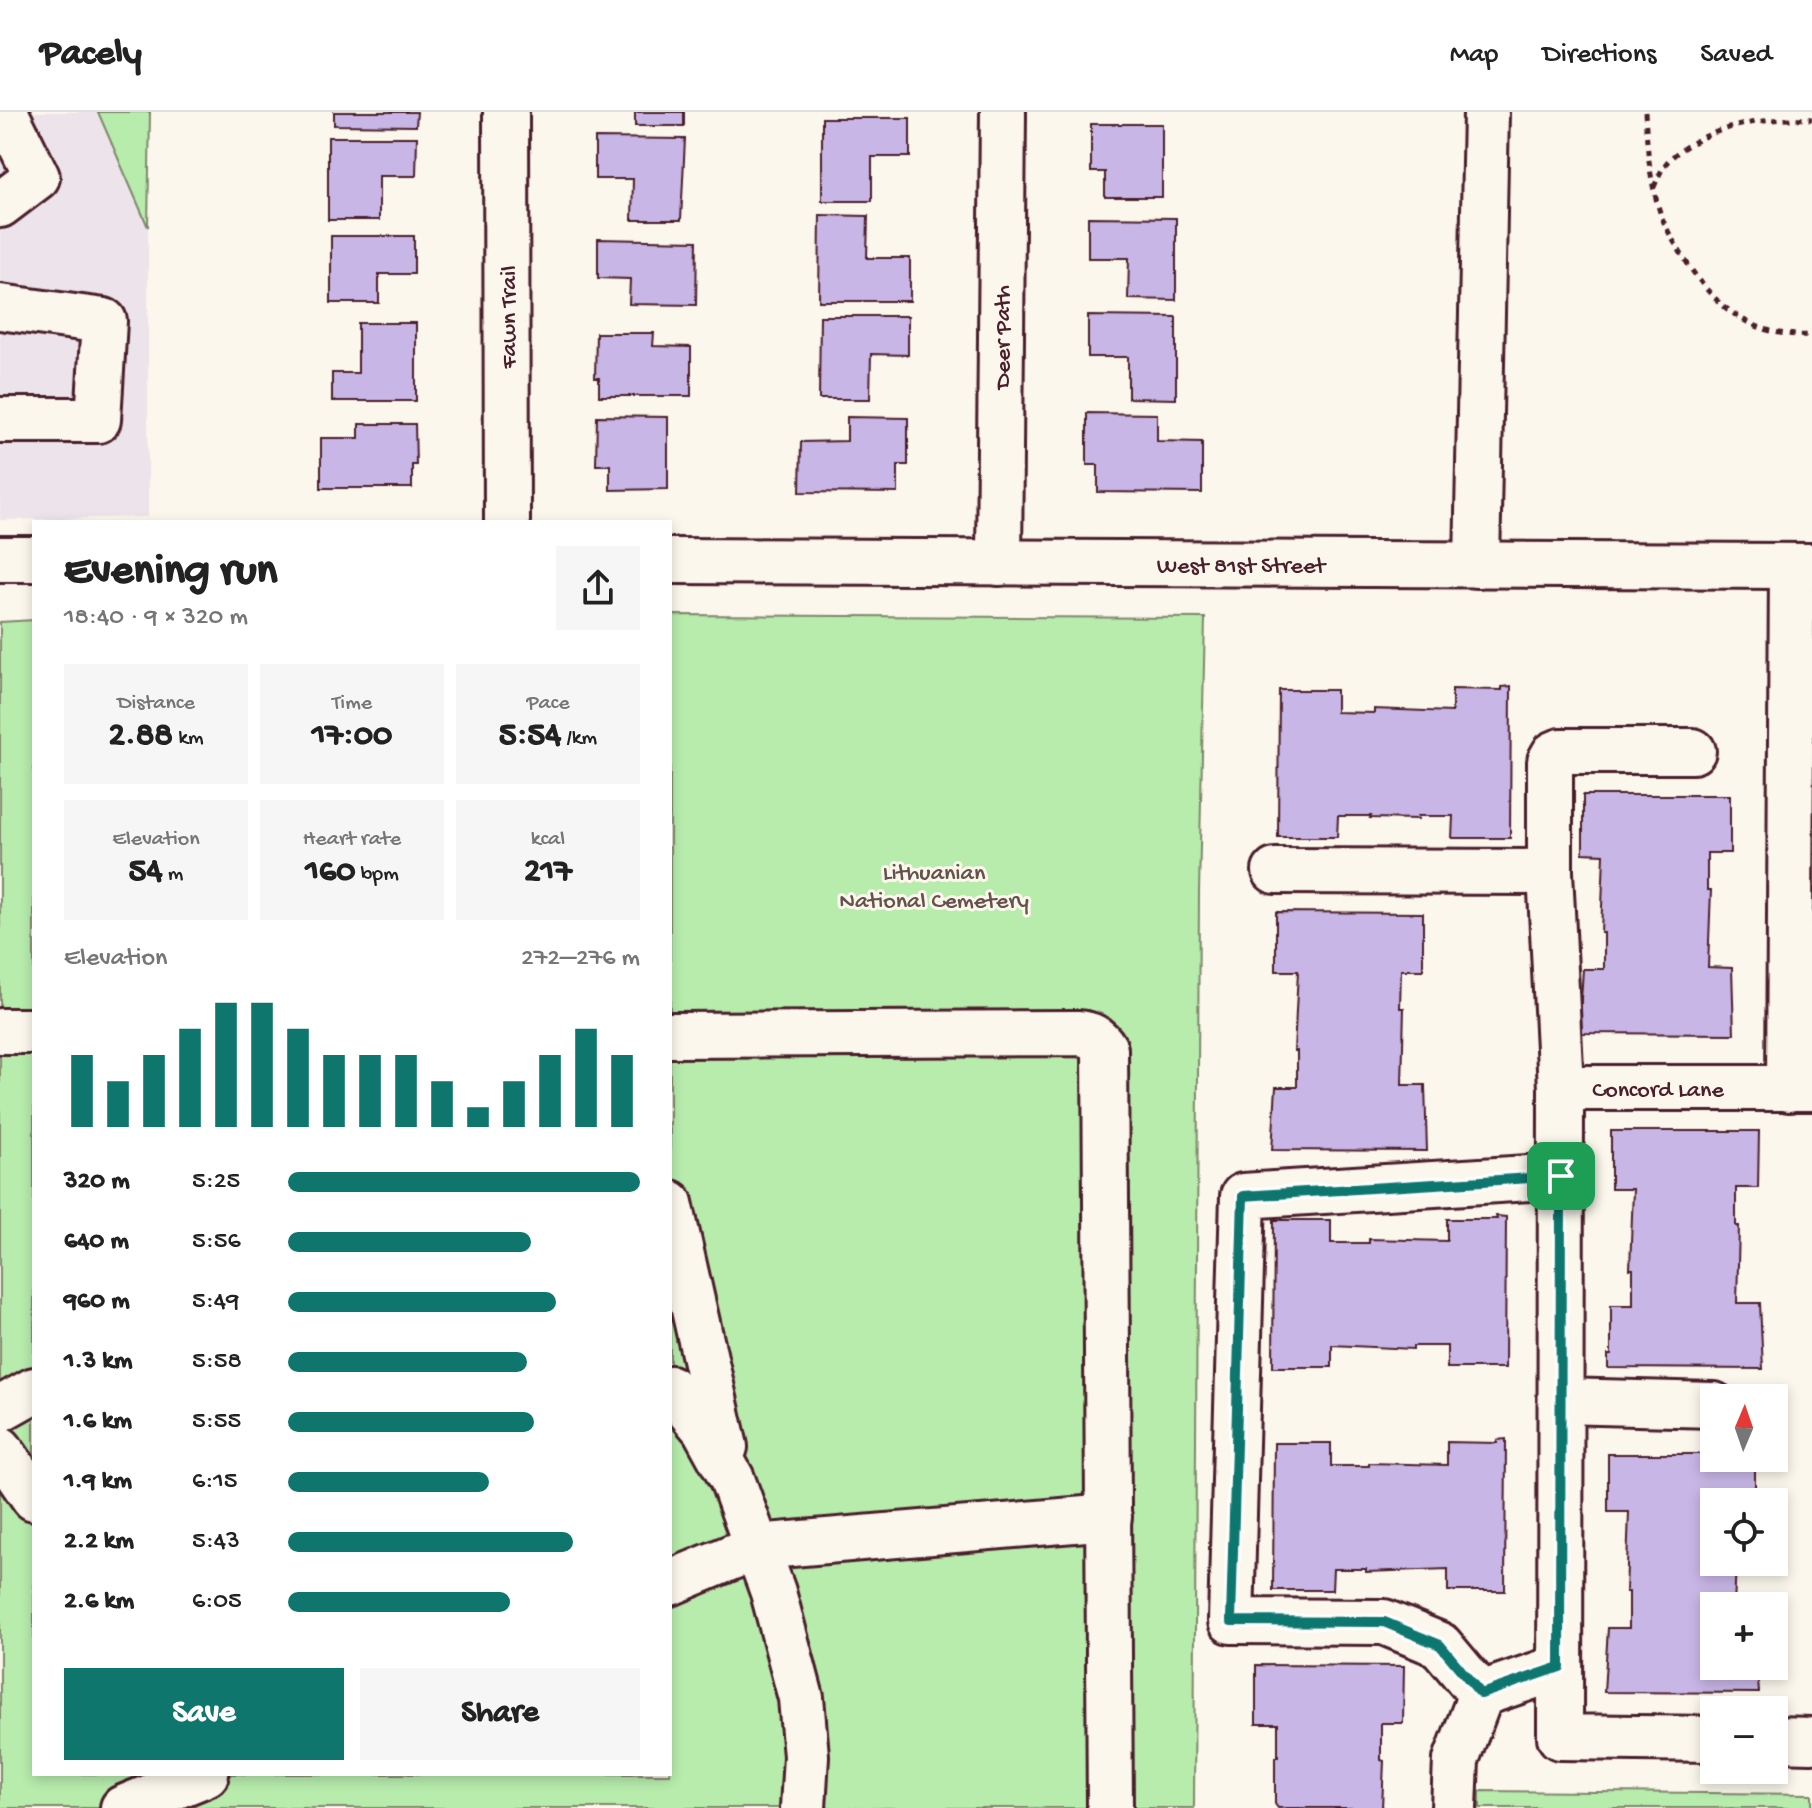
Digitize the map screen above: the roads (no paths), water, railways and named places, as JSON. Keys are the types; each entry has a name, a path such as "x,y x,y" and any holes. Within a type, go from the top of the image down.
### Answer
{"street":[{"path":"0,205 37,177 5,112"},
{"name":"Fawn Trail","path":"506,112 507,520"},
{"name":"Deer Path","path":"999,563 1003,112"},
{"path":"1477,565 1486,112"},
{"path":"0,307 104,321 98,420 0,420"},
{"path":"0,559 32,559"},
{"name":"West 81st Street","path":"672,561 1802,566"},
{"name":"Concord Lane","path":"1700,1739 1560,1737 1561,1088 1800,1088 1802,566"},
{"path":"1561,1088 1550,872 1550,761 1554,754 1561,751 1693,751"},
{"path":"1275,871 1550,872"},
{"path":"0,1031 32,1031"},
{"path":"672,1035 1077,1033 1100,1040 1107,1064 1110,1808"},
{"path":"1481,1694 1440,1645 1384,1622 1231,1621 1243,1196 1561,1176"},
{"path":"672,1212 732,1479 773,1592 801,1698 806,1756 803,1808"},
{"path":"672,1390 704,1428 732,1479"},
{"path":"0,1409 32,1391"},
{"path":"1561,1401 1700,1405"},
{"path":"0,1449 32,1495"},
{"path":"672,1582 756,1547 1109,1517"},
{"path":"1481,1694 1560,1667"},
{"path":"1454,1808 1456,1760 1481,1694"},
{"path":"1788,1739 1812,1740"},
{"path":"136,1798 200,1776"}],"park label":[{"name":"Lithuanian National Cemetery","path":"934,885"}]}
